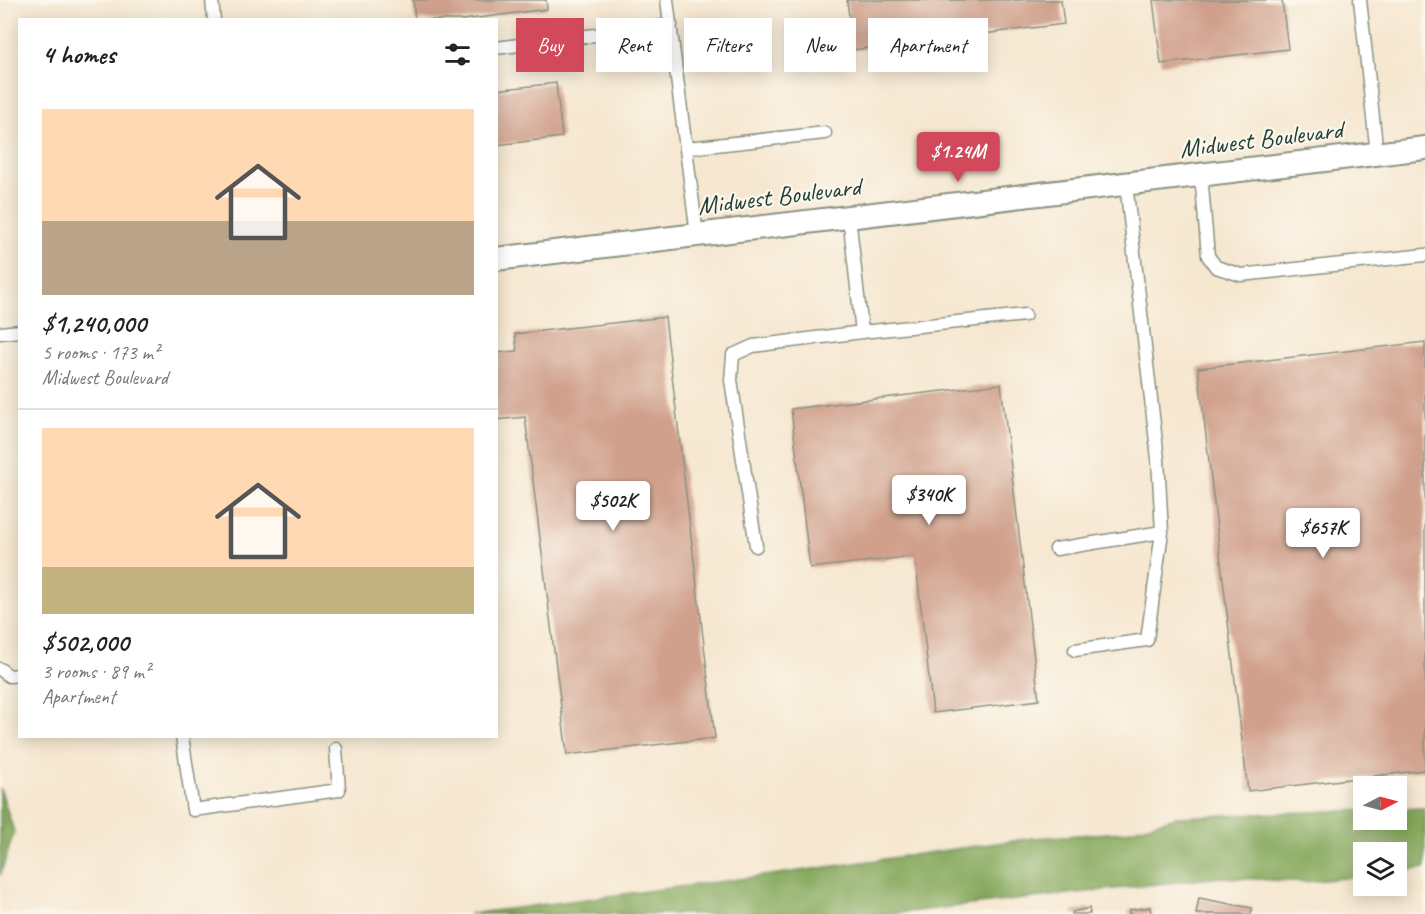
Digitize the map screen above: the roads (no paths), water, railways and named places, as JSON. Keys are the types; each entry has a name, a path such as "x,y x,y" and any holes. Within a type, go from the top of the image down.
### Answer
{"street":[{"name":"Midwest Boulevard","path":"498,259 1425,148"}],"lane":[{"path":"212,0 214,18"},
{"path":"668,0 670,18"},
{"path":"1360,0 1377,154"},
{"path":"672,33 697,235"},
{"path":"498,48 596,35"},
{"path":"687,148 825,133"},
{"path":"1201,174 1208,256 1216,267 1241,275 1425,255"},
{"path":"1075,650 1147,640 1162,532 1158,459 1126,183"},
{"path":"849,216 862,332"},
{"path":"756,546 731,380 733,355 753,346 1025,315"},
{"path":"0,333 18,331"},
{"path":"1056,549 1162,532"},
{"path":"0,669 9,676 18,675"},
{"path":"182,738 193,810 339,790 336,749"}]}
